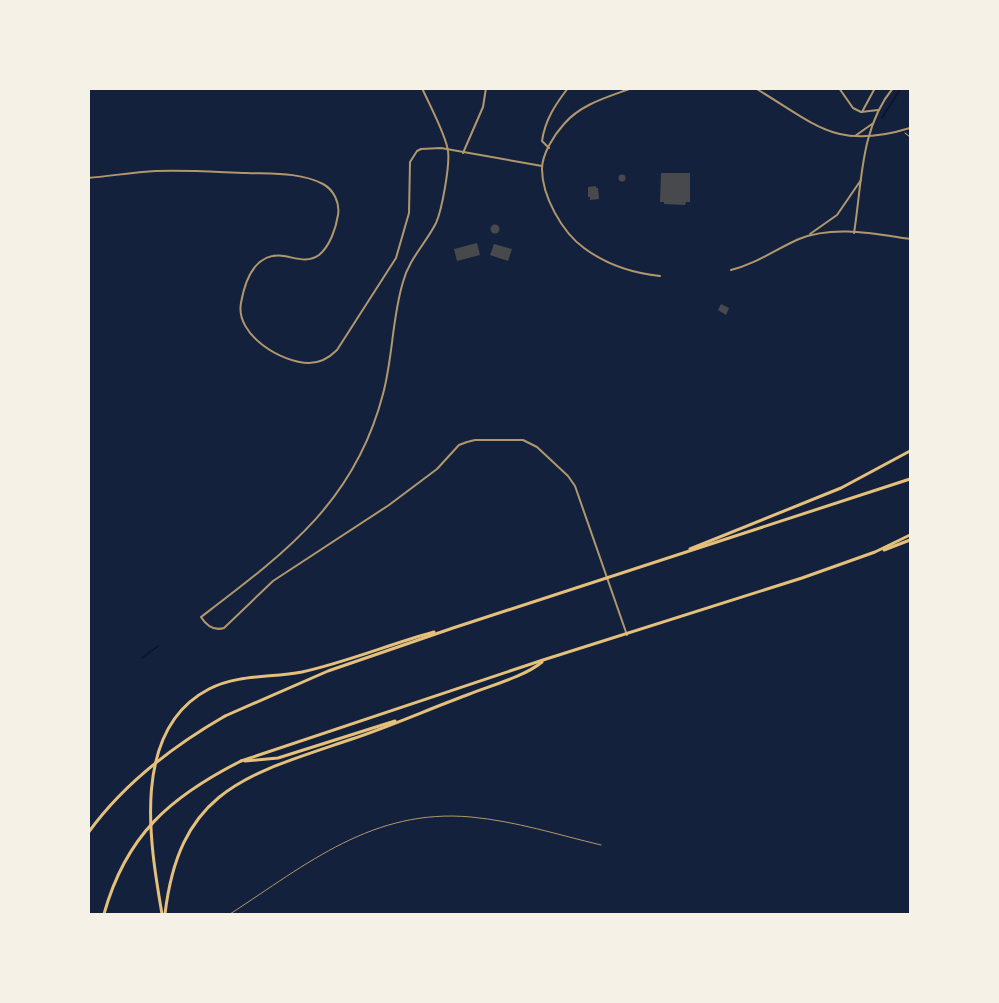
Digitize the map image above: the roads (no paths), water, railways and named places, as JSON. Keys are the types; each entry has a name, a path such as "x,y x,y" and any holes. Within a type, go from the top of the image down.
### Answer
{"main road":[{"path":"666,558 841,488 910,451"},
{"path":"164,915 150,836 149,800 155,766 162,745 179,713 193,699 209,689 241,679 286,675 310,670 453,627 910,478"},
{"path":"875,552 910,535"},
{"path":"104,915 116,880 127,858 141,835 157,817 174,801 208,778 241,761 910,540"},
{"path":"88,833 118,798 163,756 225,716 328,671 453,627"},
{"path":"164,915 171,876 187,834 211,804 226,792 275,765 519,674 543,660"},
{"path":"241,761 278,758 408,717"}],"street":[{"path":"422,88 448,149 438,218 405,275 399,294 384,392 358,459 341,488 295,542 270,565 201,617 212,627 224,628 273,581 407,492 436,469 459,445 475,440 523,440 537,447 568,476 575,486 627,635"},
{"path":"463,153 483,107 486,88"},
{"path":"549,148 542,141 544,130 550,112 568,88"},
{"path":"632,88 578,111 564,123 549,148 542,166 545,187 562,222 575,240 590,252 633,273 660,276"},
{"path":"755,88 815,126 854,136 868,137 910,128"},
{"path":"839,88 853,108 861,112 878,110"},
{"path":"861,112 875,88"},
{"path":"854,233 868,137 878,110 893,88"},
{"path":"854,136 872,124"},
{"path":"88,178 156,171 214,172 294,176 327,187 337,200 338,210 326,247 318,256 308,260 277,256 261,261 252,269 241,303 242,320 246,330 254,338 277,353 299,362 310,363 326,359 337,350 393,263 406,229 409,213 410,162 413,154 421,148 448,149 542,166"},
{"path":"731,270 752,263 806,237 837,214 860,182 863,174"},
{"path":"806,237 828,232 910,239"}],"lane":[{"path":"230,915 329,850 352,838 376,828 416,819 449,816 472,817 601,845"}],"waterway":[{"path":"882,118 901,88"},
{"path":"142,658 158,646"}]}
